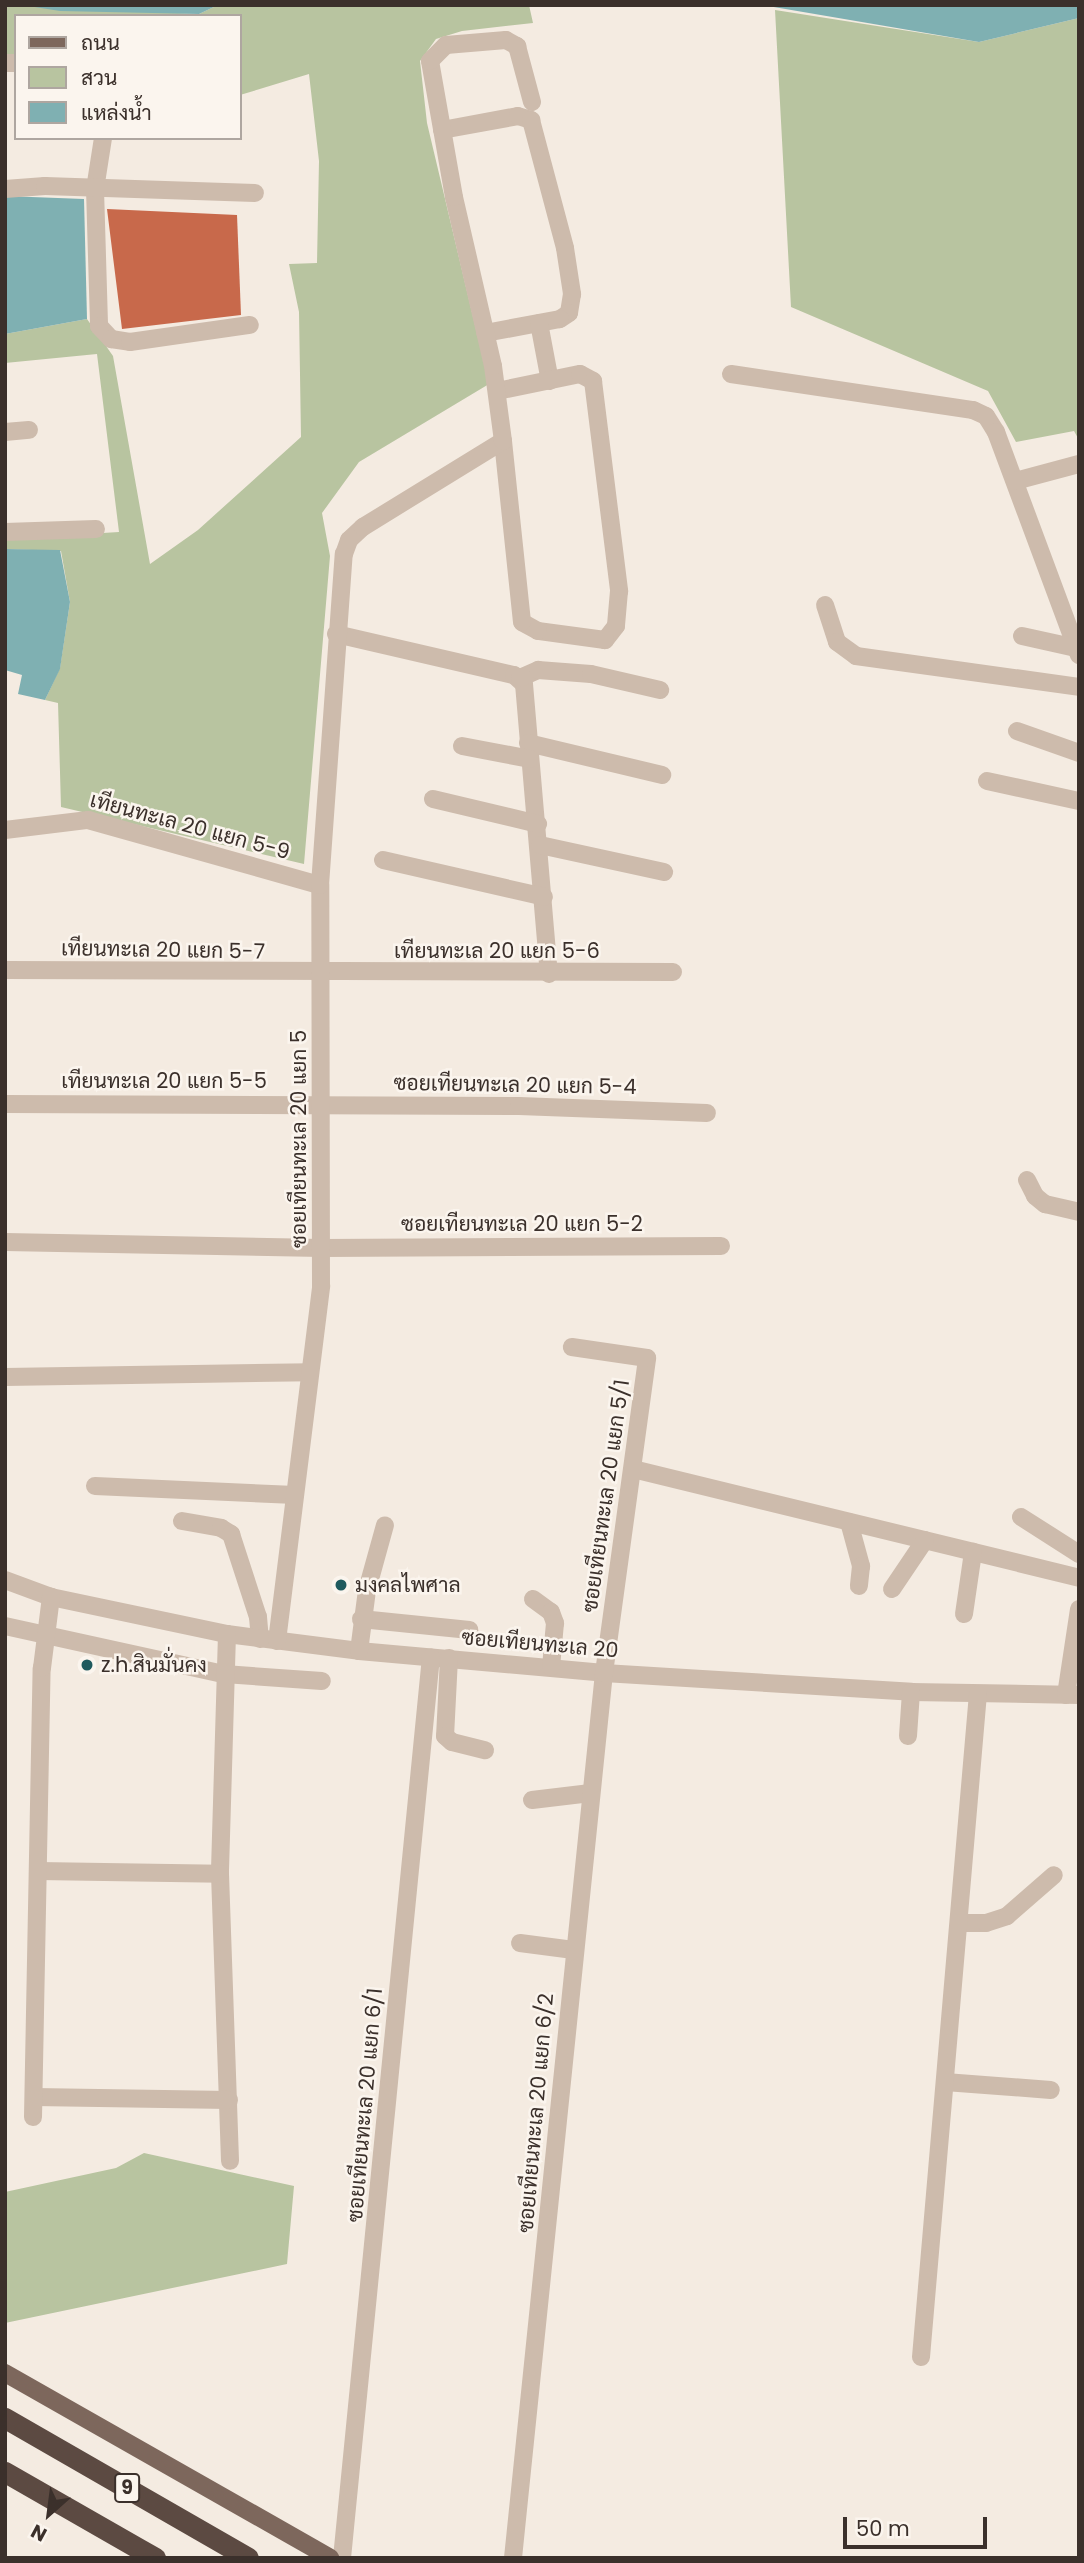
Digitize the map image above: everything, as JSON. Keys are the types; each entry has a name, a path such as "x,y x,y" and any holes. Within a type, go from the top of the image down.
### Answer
{"highway":[{"name":"9","path":"5,2418 248,2558"},
{"name":"9","path":"5,2472 155,2558"}],"main road":[{"path":"5,2372 330,2558"}],"street":[{"path":"497,391 580,374 593,381 619,591 616,626 605,640 538,631 522,622 497,391 429,69 434,54 446,45 500,39 511,42 517,46 532,103"},
{"path":"442,130 518,116 534,124 572,294 569,313 539,323 485,333"},
{"path":"103,140 95,189 99,326 111,339 130,342 250,325"},
{"path":"5,188 255,193"},
{"path":"539,323 550,381"},
{"path":"731,374 973,410 986,416 996,432 1015,481 1077,651"},
{"path":"5,432 29,430"},
{"name":"ซอยเทียนทะเล 20 แยก 5","path":"269,1640 295,1495 322,1248 320,885 336,634 349,540 385,512 503,441"},
{"path":"1015,481 1079,464"},
{"path":"5,532 96,529"},
{"path":"825,605 837,642 856,656 1079,687"},
{"path":"336,634 520,678 538,670 591,674 660,690"},
{"path":"1022,636 1077,651"},
{"path":"520,678 527,700 549,974"},
{"path":"1017,731 1079,753"},
{"path":"462,746 529,751 662,775"},
{"path":"987,781 1079,801"},
{"path":"433,799 538,824"},
{"name":"เทียนทะเล 20 แยก 5-9","path":"5,830 89,820 320,885"},
{"path":"540,845 664,872"},
{"path":"383,860 544,897"},
{"name":"เทียนทะเล 20 แยก 5-7","path":"5,970 321,974"},
{"name":"เทียนทะเล 20 แยก 5-6","path":"321,974 673,972"},
{"name":"เทียนทะเล 20 แยก 5-5","path":"5,1104 322,1105"},
{"name":"ซอยเทียนทะเล 20 แยก 5-4","path":"322,1105 707,1113"},
{"path":"1027,1180 1035,1196 1045,1204 1079,1212"},
{"name":"ซอยเทียนทะเล 20 แยก 5-2","path":"5,1242 322,1248 721,1246"},
{"name":"ซอยเทียนทะเล 20 แยก 5/1","path":"572,1347 647,1358 604,1673"},
{"path":"5,1377 310,1372"},
{"path":"633,1469 1079,1578"},
{"path":"95,1486 295,1495"},
{"path":"1021,1517 1079,1554"},
{"path":"182,1521 221,1528 231,1534 258,1616 269,1640"},
{"path":"849,1522 861,1566 859,1586"},
{"path":"359,1651 361,1619 385,1525"},
{"path":"892,1589 925,1540"},
{"path":"964,1614 973,1552"},
{"name":"ซอยเทียนทะเล 20","path":"5,1580 51,1597 227,1634 359,1651 604,1673 911,1692 1072,1695"},
{"path":"33,2117 45,1637 51,1597"},
{"path":"533,1599 551,1612 555,1623 551,1667"},
{"path":"1072,1695 1079,1609"},
{"path":"361,1619 469,1630"},
{"path":"5,1626 45,1637 224,1674 322,1681"},
{"path":"227,1634 220,1874 230,2161"},
{"path":"440,1657 445,1736 452,1742 485,1750"},
{"name":"ซอยเทียนทะเล 20 แยก 6/1","path":"342,2558 440,1657"},
{"name":"ซอยเทียนทะเล 20 แยก 6/2","path":"513,2558 552,2209 574,1950 604,1673"},
{"path":"908,1736 911,1692"},
{"path":"920,2357 978,1694"},
{"path":"532,1800 591,1793"},
{"path":"38,1871 220,1874"},
{"path":"960,1923 986,1923 1007,1916 1054,1875"},
{"path":"520,1942 574,1950"},
{"path":"945,2082 1051,2090"},
{"path":"34,2098 229,2100"}],"green space":[{"path":"5,5 199,14 14,14 14,56 5,55"},
{"path":"218,5 529,5 533,23 462,31 436,39 420,61 427,123 489,384 359,462 322,513 330,556 304,864 61,807 58,703 45,700 60,668 70,602 61,551 5,549 5,539 119,532 97,354 5,363 5,334 87,319 113,356 150,564 198,530 301,437 299,312 289,264 317,263 319,161 309,74 242,94 242,14 199,14"},
{"path":"775,10 979,42 1079,18 1079,440 1074,431 1016,442 988,391 791,307"},
{"path":"144,2153 294,2186 287,2264 5,2323 5,2192 116,2168"}],"water":[{"path":"22,5 218,5 199,14 60,11"},
{"path":"762,5 1079,5 1079,18 979,42"},
{"path":"5,196 84,199 87,319 5,334"},
{"path":"5,549 60,550 70,602 60,669 45,700 18,694 22,675 5,670"}],"building":[{"path":"107,209 237,215 241,315 122,329"}],"place":[{"name":"มงคลไพศาล","path":"341,1585"},
{"name":"z.h.สินมั่นคง","path":"87,1665"}]}
